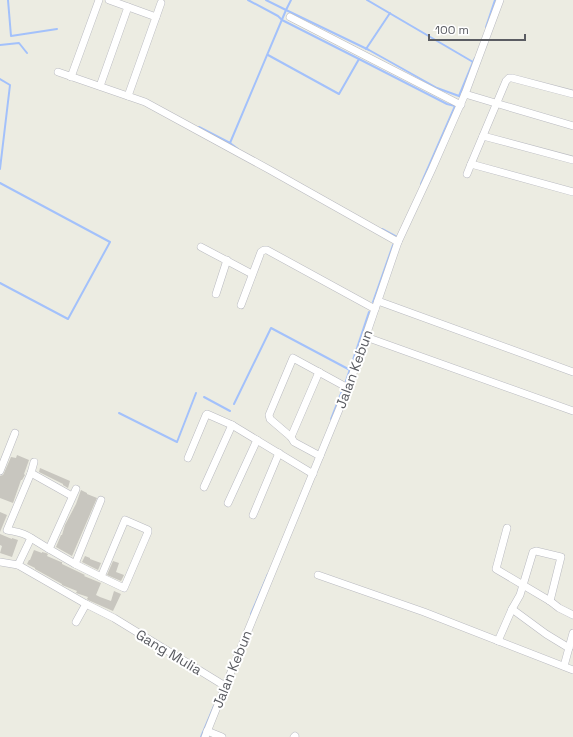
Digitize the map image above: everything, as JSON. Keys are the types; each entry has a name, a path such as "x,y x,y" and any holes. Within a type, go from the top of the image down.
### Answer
{"street":[{"path":"72,77 99,0"},
{"path":"109,0 156,17"},
{"name":"Jalan Kebun","path":"206,734 348,388 398,242 461,105 500,0"},
{"path":"128,96 161,3"},
{"path":"100,86 128,7"},
{"path":"290,16 461,105"},
{"path":"58,72 145,102 398,242"},
{"path":"467,174 506,81 509,78 573,94"},
{"path":"465,94 573,126"},
{"path":"483,136 573,160"},
{"path":"471,164 573,190"},
{"path":"201,247 252,274"},
{"path":"241,305 261,252 267,250 375,309"},
{"path":"216,294 227,260"},
{"path":"378,301 573,372"},
{"path":"366,337 573,411"},
{"path":"320,456 294,442 291,437 270,420 269,415 293,358 348,388"},
{"path":"291,437 319,372"},
{"path":"188,458 206,415 208,414 232,425 313,474"},
{"path":"204,487 232,425"},
{"path":"0,471 15,433"},
{"path":"228,502 257,440"},
{"path":"253,515 279,453"},
{"path":"34,462 31,473 4,530 26,534 74,564 101,577 124,588 148,530 125,520 101,577"},
{"path":"31,473 72,496"},
{"path":"49,549 76,489"},
{"path":"74,564 102,500"},
{"path":"507,528 496,569 550,600 559,608 573,614"},
{"path":"18,566 31,538"},
{"path":"498,641 518,599 534,551 560,556 561,559 550,600"},
{"name":"Gang Mulia","path":"0,562 18,566 114,618 225,686"},
{"path":"318,575 424,612 573,670"},
{"path":"76,622 86,604"},
{"path":"512,609 569,648"},
{"path":"564,666 573,633"},
{"path":"206,734 222,737"}],"building":[{"path":"17,455 29,460 24,474 25,475 21,480 13,503 0,498 0,476 3,475 11,457 16,458"},
{"path":"40,468 70,481 68,488 39,472"},
{"path":"81,490 97,498 72,556 56,547"},
{"path":"0,512 7,515 0,532"},
{"path":"0,534 18,540 12,557 0,553 2,546 0,545"},
{"path":"34,550 46,553 48,554 47,556 62,562 62,564 85,575 84,576 101,583 96,595 111,601 114,591 121,594 113,611 88,600 88,597 76,593 77,591 62,585 27,564"},
{"path":"85,556 101,563 98,570 82,562"},
{"path":"113,561 119,563 116,572 124,575 121,581 107,575"}],"waterway":[{"path":"8,0 11,36 57,29"},
{"path":"248,0 278,16 282,20 359,59"},
{"path":"266,0 286,10 291,0"},
{"path":"367,0 473,62 475,58"},
{"path":"486,27 495,0"},
{"path":"199,127 230,143 286,10 369,50 437,88 459,96"},
{"path":"366,49 390,13"},
{"path":"0,45 19,43 27,53"},
{"path":"268,55 339,94 359,59 447,104 455,106 421,184"},
{"path":"459,96 473,62"},
{"path":"0,79 10,85 0,169"},
{"path":"230,143 238,149"},
{"path":"0,183 110,242 68,319 0,283"},
{"path":"382,229 397,237"},
{"path":"373,302 393,245"},
{"path":"346,381 369,312"},
{"path":"234,404 271,328 350,370"},
{"path":"331,419 342,391"},
{"path":"119,413 177,442 196,393"},
{"path":"204,397 230,411"},
{"path":"251,614 268,574"},
{"path":"201,737 214,706"}]}
